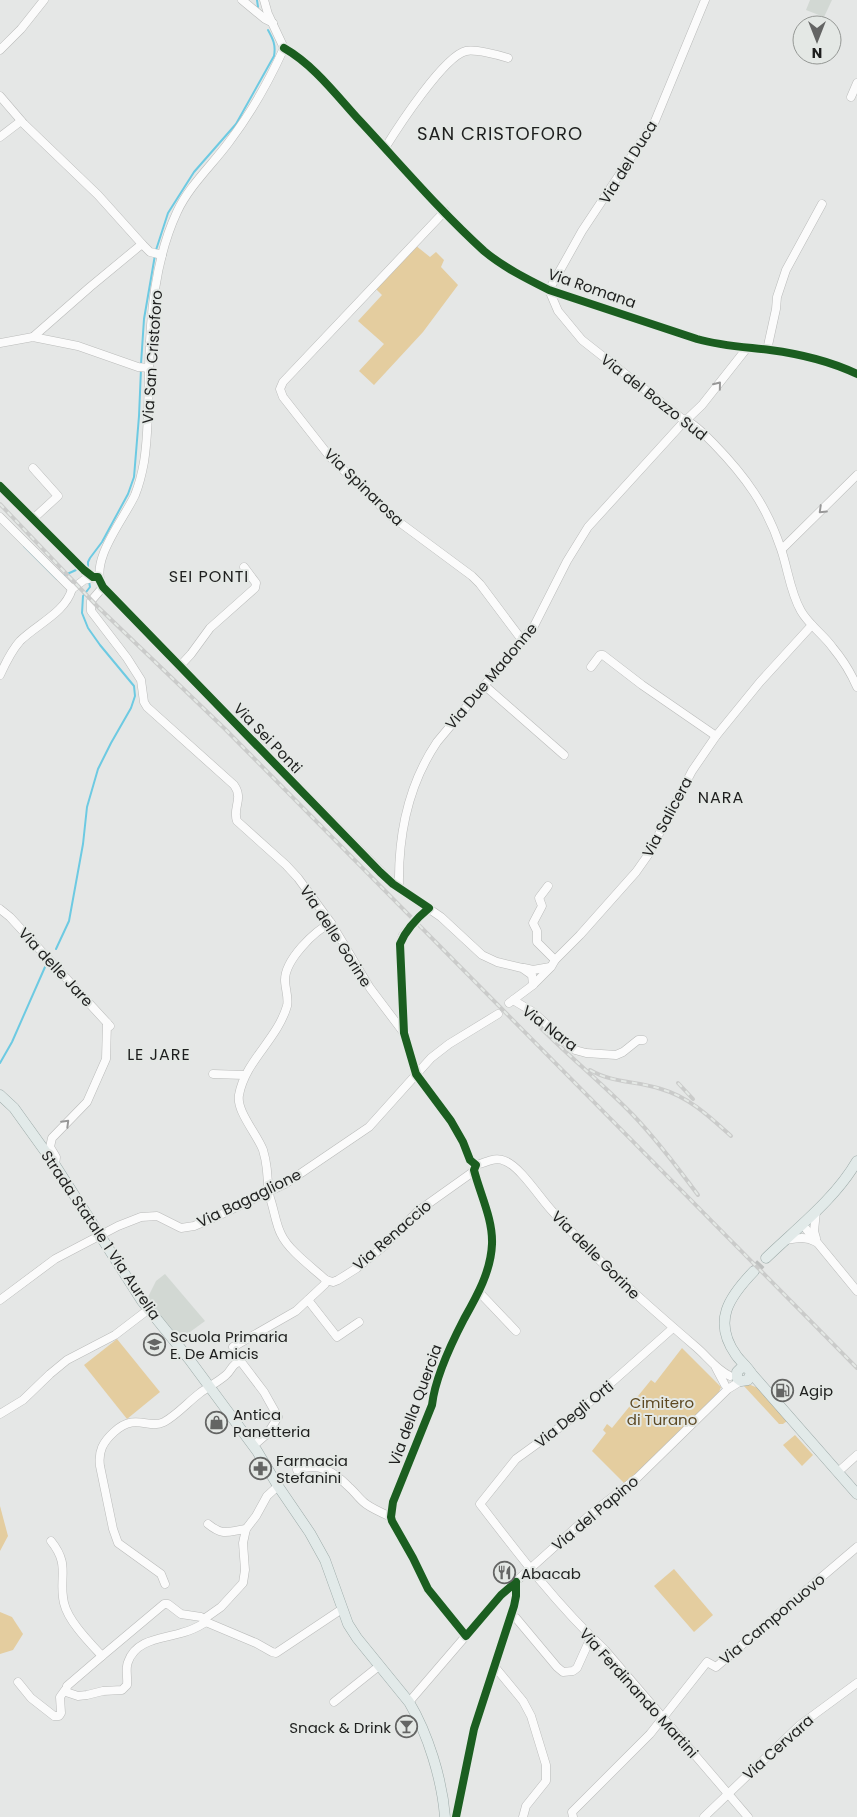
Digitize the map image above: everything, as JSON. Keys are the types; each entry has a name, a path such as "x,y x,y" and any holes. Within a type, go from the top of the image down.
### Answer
{"main road":[{"name":"Strada Statale 1 Via Aurelia","path":"0,1095 14,1108 55,1165 149,1309 210,1386 254,1446 310,1533 325,1560 342,1609 357,1638 409,1702 424,1732 431,1754 444,1814"},
{"path":"766,1258 816,1211 848,1176 857,1161"},
{"path":"754,1271 734,1293 724,1317 727,1339 736,1356 742,1374 762,1385 857,1494"}],"street":[{"path":"0,50 21,29 44,0"},
{"path":"242,0 265,19 273,23"},
{"path":"264,0 284,48"},
{"name":"Via del Duca","path":"549,290 582,231 655,122 706,0"},
{"name":"Via Romana","path":"284,48 296,55 320,77 445,211 492,257 549,290 717,345 767,350 809,357 857,374"},
{"name":"Via San Cristoforo","path":"99,563 135,494 143,469 148,426 144,367 150,342 161,254 178,210 189,192 249,116 284,48"},
{"path":"385,148 428,84 456,56 469,50 508,58"},
{"path":"851,97 857,83"},
{"path":"0,96 21,121 98,194 150,252 161,254"},
{"path":"0,137 21,121"},
{"path":"767,350 777,297 786,270 822,204"},
{"name":"Via Spinarosa","path":"445,211 283,382 280,389 283,397 330,457 391,516 472,576 491,597 522,640"},
{"path":"33,337 142,244"},
{"name":"Via del Bozzo Sud","path":"549,290 558,311 582,340 630,380 681,418 687,420 708,438 730,460 751,486 765,508 782,549 800,610 833,647 851,674 857,687"},
{"path":"0,343 33,337 94,351 144,367"},
{"name":"Via Due Madonne","path":"399,887 401,843 409,805 419,771 436,742 522,640 540,615 567,561 588,527 708,397 747,348"},
{"path":"32,468 58,496 34,518"},
{"path":"782,549 857,476"},
{"path":"0,486 84,570 96,577"},
{"path":"0,517 72,589"},
{"name":"Via Sei Ponti","path":"99,563 96,577 103,588 380,872 393,884 429,908 482,955 497,962 522,968 535,974"},
{"path":"179,667 210,628 255,588 256,583 244,567"},
{"path":"0,675 19,642 63,606 70,596 72,589 84,580 96,577"},
{"name":"Via delle Gorine","path":"103,588 91,601 91,611 127,658 140,680 144,702 238,790 239,796 235,817 239,824 298,878 331,923 359,971 404,1033"},
{"name":"Via Salicera","path":"511,1002 533,985 535,974 551,967 636,872 648,855 692,772 716,736 760,682 812,625"},
{"path":"591,666 600,655 603,655 642,685 716,736"},
{"path":"484,685 564,755"},
{"path":"548,886 538,898 542,906 533,923 537,930 537,942 556,960"},
{"path":"421,915 429,908"},
{"name":"Via delle Jare","path":"0,909 10,917 109,1024 106,1059 87,1102 52,1138 50,1147 56,1157 55,1165"},
{"path":"254,1446 274,1426 278,1417 264,1392 242,1363 239,1362 233,1348 235,1345 296,1312 325,1284 326,1280 280,1234 268,1191 269,1182 264,1152 239,1107 239,1096 244,1075 255,1063 263,1048 276,1032 287,1006 285,980 289,963 314,935 331,923"},
{"name":"Via delle Gorine","path":"412,924 403,936 400,944 404,1033 416,1074 451,1121 463,1142 470,1160 475,1167 500,1159 507,1161 513,1166 552,1212 598,1260 672,1328 697,1348 716,1368"},
{"name":"Via Nara","path":"511,1002 533,1012 575,1050 580,1052 616,1055 638,1040 644,1040"},
{"name":"Via Bagaglione","path":"0,1300 55,1259 99,1235 141,1217 157,1216 181,1228 194,1226 285,1184 369,1126 431,1058 449,1044 498,1014"},
{"path":"213,1074 244,1075"},
{"name":"Via Renaccio","path":"326,1280 332,1282 338,1280 357,1268 384,1246 418,1210 448,1190 475,1167"},
{"name":"Via della Quercia","path":"390,1517 393,1502 429,1413 434,1391 452,1345 488,1269 492,1244 491,1224 475,1167"},
{"path":"816,1211 814,1231 818,1242"},
{"path":"802,1224 857,1291"},
{"path":"786,1240 810,1238 818,1242"},
{"path":"478,1291 516,1331"},
{"path":"308,1300 337,1337 359,1322"},
{"path":"0,1414 23,1400 67,1360 115,1335 149,1309"},
{"name":"Via Degli Orti","path":"480,1504 516,1459 562,1426 672,1328"},
{"path":"166,1584 161,1574 118,1542 113,1528 102,1475 100,1453 104,1442 122,1426 133,1421 160,1423 165,1421 226,1376 234,1364 239,1362"},
{"path":"716,1368 742,1374"},
{"path":"716,1368 725,1388"},
{"path":"725,1388 742,1374"},
{"path":"725,1388 742,1374"},
{"name":"Via del Papino","path":"409,1702 501,1595 600,1507 637,1478 725,1388"},
{"path":"838,1472 857,1455"},
{"path":"297,1470 317,1466 323,1468 349,1486 366,1504 390,1517 428,1589 466,1636"},
{"path":"66,1690 70,1694 78,1696 103,1691 122,1690 127,1685 126,1667 128,1659 134,1651 154,1639 186,1632 221,1607 243,1583 245,1570 243,1543 246,1529 267,1496 278,1486"},
{"name":"Via Ferdinando Martini","path":"480,1504 530,1568 580,1627 605,1650 748,1817"},
{"path":"208,1524 216,1531 229,1534 246,1529"},
{"path":"51,1541 59,1553 64,1567 63,1596 67,1611 102,1656"},
{"name":"Via Camponuovo","path":"573,1817 572,1812 664,1718 707,1662 716,1667 857,1547"},
{"path":"456,1817 474,1728 511,1616 516,1596 516,1582"},
{"path":"18,1682 31,1698 54,1716 59,1716 61,1714 60,1697 69,1684 164,1604 168,1604 185,1616 205,1620 276,1653 342,1609"},
{"path":"511,1616 516,1618 557,1668 564,1672 573,1672 577,1668 591,1637"},
{"path":"334,1702 379,1666"},
{"path":"495,1667 523,1701 531,1716 546,1764 546,1780 526,1806 523,1817"},
{"name":"Via Cervara","path":"704,1817 800,1725 857,1683"},
{"path":"444,1814 458,1803"}],"shaded area":[{"path":"810,0 832,0 825,15 819,15 806,10"},
{"path":"165,1274 205,1321 179,1340 147,1299 156,1281"}],"green space":[{"path":"415,245 430,257 436,252 444,260 441,267 458,285 423,332 374,385 359,371 384,344 358,321 382,295 375,288"},
{"path":"117,1339 160,1392 127,1419 84,1365"},
{"name":"Cimitero di Turano","path":"682,1348 721,1387 719,1392 625,1484 592,1451 606,1433 603,1430 607,1424 612,1428 651,1380 655,1383"},
{"path":"748,1384 758,1388 787,1421 779,1424 743,1385"},
{"path":"795,1435 813,1455 802,1466 783,1445"},
{"path":"0,1506 8,1536 0,1551"},
{"path":"674,1569 713,1615 694,1632 654,1586"},
{"path":"0,1612 12,1617 23,1634 13,1650 0,1654"}],"waterway":[{"path":"257,0 258,7"},
{"path":"156,250 168,213 194,172 236,124 274,56 274,42 268,30"},
{"path":"141,364 144,319 155,255"},
{"path":"88,569 88,562 102,542 128,494 134,477 141,369"},
{"path":"24,546 57,579"},
{"path":"65,575 76,570"},
{"path":"56,949 69,921 83,844 87,807 98,769 131,708 135,696 134,686 88,628 82,613 83,596 90,587 89,581"},
{"path":"0,1063 12,1042 45,967"}],"tunnel":[{"path":"412,924 421,915"},
{"path":"754,1271 766,1258"}],"railway":[{"path":"0,504 97,606 225,729 857,1368"},
{"path":"536,1023 633,1115 659,1144 698,1195"},
{"path":"590,1070 616,1080 652,1086 681,1097 699,1108 731,1136"},
{"path":"678,1083 693,1099"}],"cycle path":[{"path":"284,48 325,81 421,188 468,236 491,257 515,272 549,290 697,339 724,345 804,356 836,365 857,374"},
{"path":"0,486 84,570 93,577 98,577 103,587 380,872 393,884 429,908 412,924 400,944 404,1033 416,1074 451,1121 463,1142 470,1160 476,1165 474,1170 488,1216 492,1244 486,1274 444,1361 436,1384 432,1405 393,1502 391,1517 428,1589 466,1636 501,1595 516,1582"},
{"path":"456,1817 474,1729 514,1606 516,1582"}],"place":[{"name":"Scuola Primaria E. De Amicis","path":"154,1345"},
{"name":"Agip","path":"783,1390"},
{"name":"Antica Panetteria","path":"217,1423"},
{"name":"Farmacia Stefanini","path":"260,1469"},
{"name":"Abacab","path":"505,1573"},
{"name":"Snack & Drink","path":"407,1727"}],"district":[{"name":"SAN CRISTOFORO","path":"500,133"},
{"name":"SEI PONTI","path":"209,576"},
{"name":"NARA","path":"721,797"},
{"name":"LE JARE","path":"159,1054"}]}
